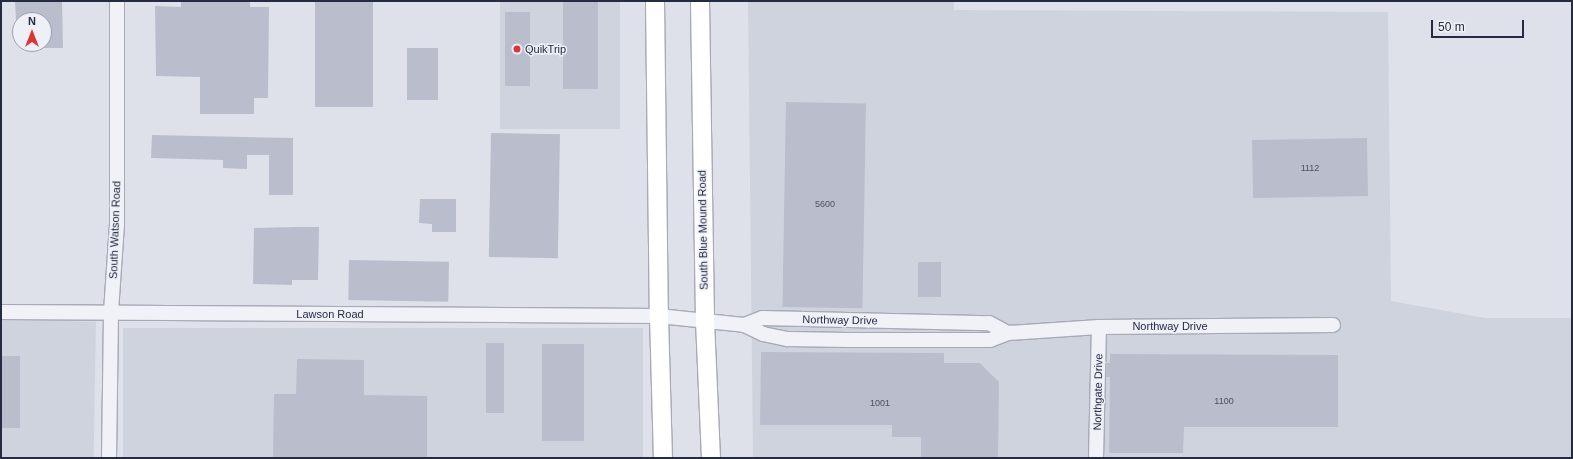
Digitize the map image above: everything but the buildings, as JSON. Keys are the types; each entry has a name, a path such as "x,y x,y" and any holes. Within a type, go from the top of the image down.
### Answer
{"main road":[{"path":"655,1 658,316 663,458"},
{"name":"South Blue Mound Road","path":"700,1 705,320 712,458"}],"street":[{"name":"South Watson Road","path":"109,458 111,312 117,224 117,1"},
{"name":"Lawson Road","path":"1,312 658,316"},
{"name":"Northway Drive","path":"658,316 744,325 763,334 787,339 990,340 1008,333 1099,327 1333,325"},
{"name":"Northway Drive","path":"744,325 762,318 989,323 1008,333"},
{"name":"Northgate Drive","path":"1096,458 1099,327"}],"shaded area":[{"path":"500,1 620,1 620,129 500,129"},
{"path":"748,1 954,1 954,10 1388,12 1391,301 1485,318 1572,318 1572,458 753,458"},
{"path":"1,320 96,322 94,458 1,458"},
{"path":"123,328 643,328 643,458 123,458"}],"place":[{"name":"QuikTrip","path":"517,49"}]}
